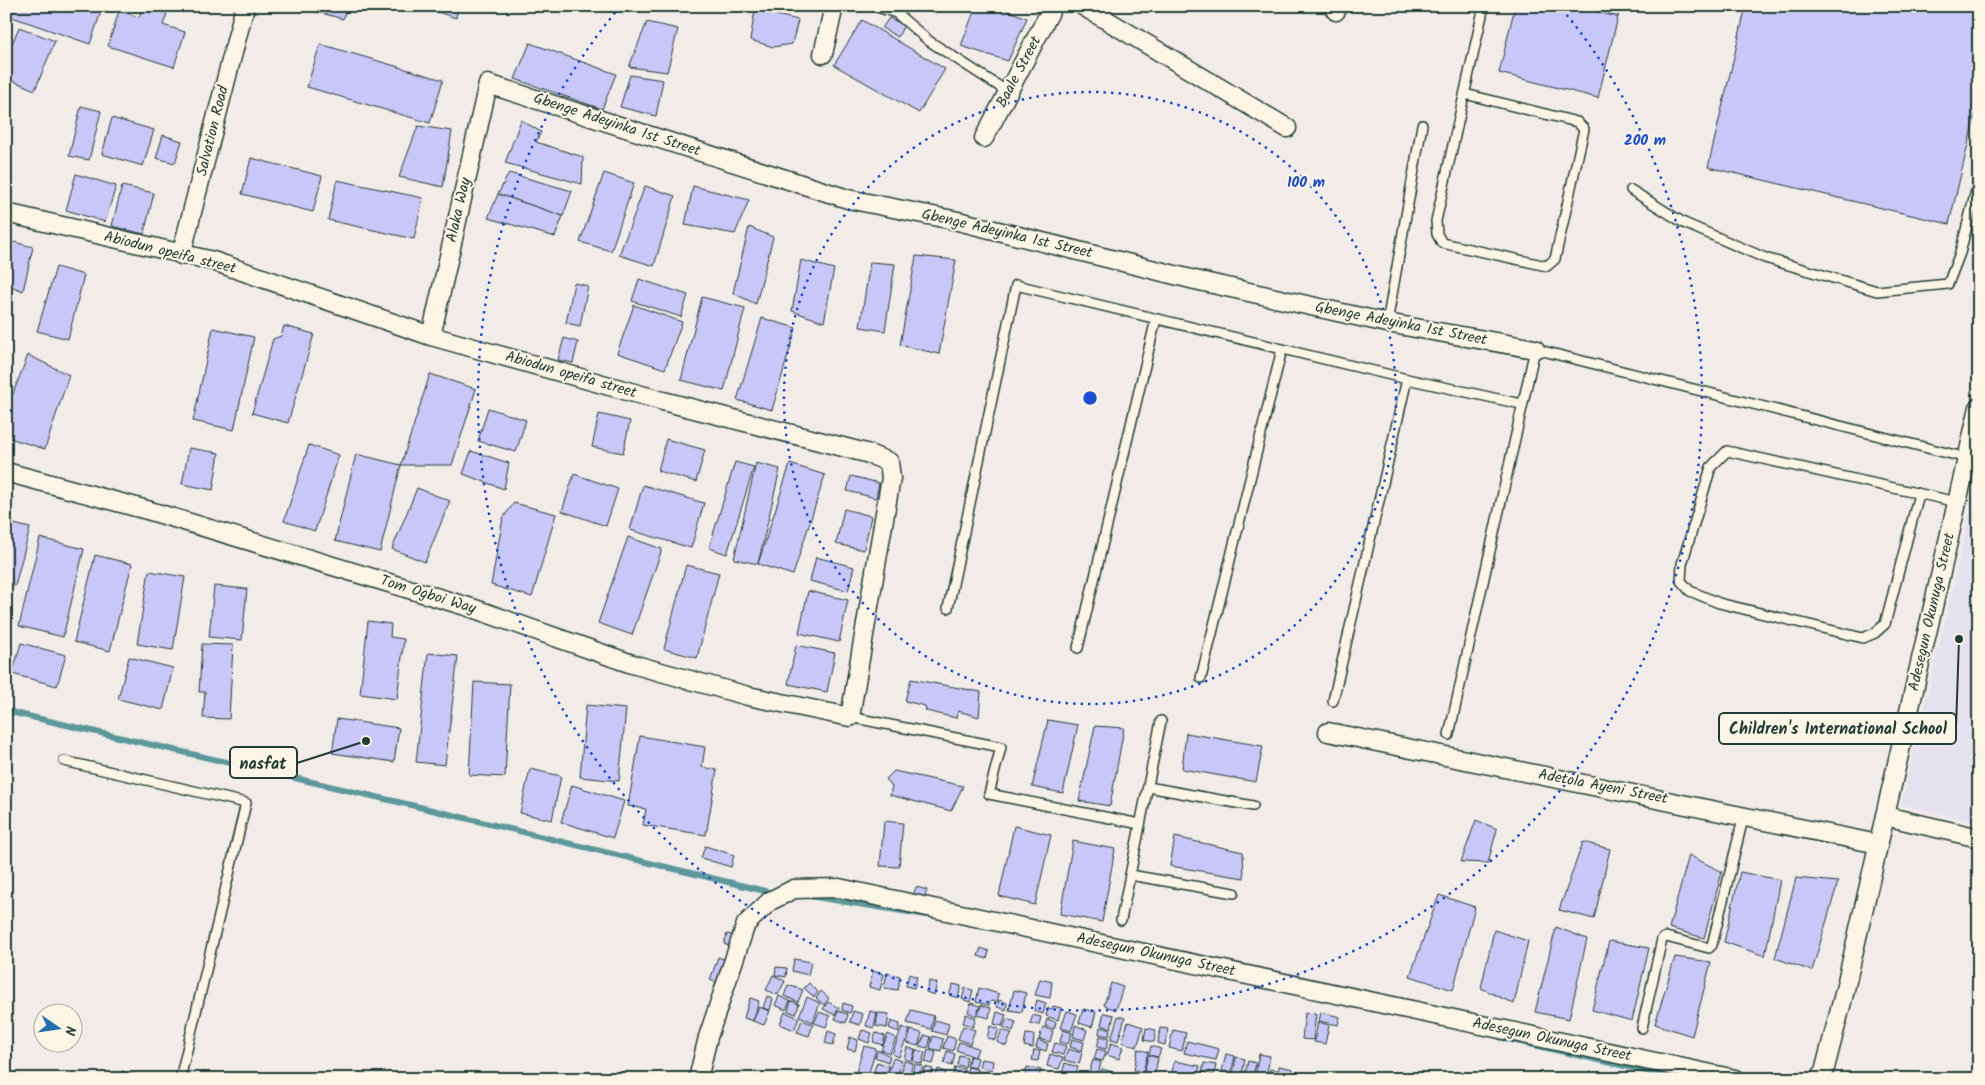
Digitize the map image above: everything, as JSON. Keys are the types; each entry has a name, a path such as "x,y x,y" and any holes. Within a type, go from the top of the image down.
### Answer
{"street":[{"name":"Salvation Road","path":"181,255 245,6"},
{"path":"823,54 834,6"},
{"name":"Baale Street","path":"984,138 1053,6"},
{"path":"1084,6 1287,128"},
{"name":"Gbenge Adeyinka 1st Street","path":"488,84 848,199 958,221 1195,280 1387,323 1535,349"},
{"name":"Alaka Way","path":"431,336 488,84"},
{"name":"Abiodun opeifa street","path":"6,213 213,261 431,336 663,401 866,454 889,462 891,478 850,717"},
{"name":"Adesegun Okunuga Street","path":"1818,1079 1824,1072 1842,1003 1979,407"},
{"name":"Tom Ogboi Way","path":"6,472 148,510 472,608 632,664 748,696 850,717"},
{"name":"Adetola Ayeni Street","path":"1328,732 1744,815 1878,844"},
{"path":"1885,816 1979,838"},
{"name":"Adesegun Okunuga Street","path":"698,1079 708,1037 746,924 770,900 794,889 839,888 1685,1074 1735,1079"}],"lane":[{"path":"874,6 896,12 929,40 1008,92"},
{"path":"1465,94 1576,122 1584,129 1556,259 1547,266 1442,243 1437,234 1436,221 1484,6"},
{"path":"1387,323 1422,125"},
{"path":"1631,190 1684,223 1725,243 1764,258 1877,292 1948,284 1960,253 1979,179"},
{"path":"948,608 1016,285 1407,379 1521,404"},
{"path":"1078,648 1156,319"},
{"path":"1201,678 1282,349"},
{"path":"1449,735 1521,404 1535,349 1967,458"},
{"path":"1332,701 1407,379"},
{"path":"1919,494 1885,624 1875,633 1863,638 1719,603 1690,591 1681,581 1682,564 1711,467 1726,451 1957,502"},
{"path":"850,717 1001,747 989,794 1140,824"},
{"path":"1121,920 1161,722"},
{"path":"64,761 246,803 180,1079"},
{"path":"1148,787 1253,806"},
{"path":"1642,1028 1662,939 1666,937 1709,948 1712,945 1744,815"},
{"path":"1130,875 1234,893"}],"shaded area":[{"path":"1979,474 1979,823 1901,805"}],"building":[{"path":"6,6 103,6 90,44 6,15"},
{"path":"143,6 167,14 163,25 185,32 174,67 108,46 119,11 139,17"},
{"path":"296,6 347,6 343,19"},
{"path":"419,6 458,6 456,18"},
{"path":"976,6 996,6 1027,18 1008,61 961,46"},
{"path":"1515,6 1574,6 1618,17 1598,98 1499,73"},
{"path":"1610,6 1620,6 1618,17 1608,14"},
{"path":"1746,6 1979,6 1979,99 1949,224 1708,167"},
{"path":"755,10 798,20 792,44 773,47 750,40"},
{"path":"889,18 904,25 898,37 882,28"},
{"path":"862,20 945,69 919,113 834,65"},
{"path":"647,22 678,29 667,72 629,67"},
{"path":"19,27 55,41 35,90 6,78 6,59"},
{"path":"530,43 616,74 602,109 515,79"},
{"path":"320,44 443,80 430,123 307,87"},
{"path":"630,75 663,80 656,116 620,107"},
{"path":"81,106 101,111 89,160 69,156"},
{"path":"112,118 154,130 143,166 102,154"},
{"path":"521,120 541,132 536,142 583,157 582,184 505,163"},
{"path":"418,126 452,131 443,187 399,177"},
{"path":"163,135 182,141 175,163 156,158"},
{"path":"251,158 322,176 313,212 242,194"},
{"path":"509,173 572,191 563,216 498,194"},
{"path":"604,173 634,183 611,251 580,242"},
{"path":"76,174 116,186 105,222 66,210"},
{"path":"337,180 423,198 414,239 328,220"},
{"path":"122,186 154,193 144,234 112,226"},
{"path":"645,186 675,196 654,266 619,255"},
{"path":"693,186 749,200 735,234 685,225"},
{"path":"498,194 563,216 555,237 488,218"},
{"path":"749,227 773,237 756,304 733,293"},
{"path":"6,240 33,247 23,291 6,284"},
{"path":"916,256 956,260 939,354 900,345"},
{"path":"801,260 834,269 824,322 792,311"},
{"path":"870,262 895,264 885,331 860,327"},
{"path":"56,267 84,275 68,339 37,331"},
{"path":"639,279 688,295 681,317 632,301"},
{"path":"574,283 588,286 580,326 566,323"},
{"path":"702,297 745,308 724,391 681,380"},
{"path":"634,305 682,322 665,369 617,353"},
{"path":"762,318 796,328 772,410 737,400"},
{"path":"284,326 314,334 288,423 252,413 273,339 281,336"},
{"path":"213,328 254,337 234,430 193,421"},
{"path":"564,338 578,342 573,363 558,360"},
{"path":"28,355 69,375 45,449 6,437 6,411"},
{"path":"430,374 476,389 452,465 401,465"},
{"path":"488,408 526,420 516,452 478,441"},
{"path":"599,414 630,421 623,453 592,447"},
{"path":"666,439 705,450 696,482 658,471"},
{"path":"309,445 339,455 315,531 284,521"},
{"path":"189,448 219,453 213,490 182,484"},
{"path":"471,451 509,463 504,489 463,474"},
{"path":"356,454 401,465 380,552 335,541"},
{"path":"735,462 754,467 727,554 709,548"},
{"path":"756,463 780,469 758,564 734,559"},
{"path":"790,464 825,475 793,575 758,564"},
{"path":"574,474 618,489 606,526 562,511"},
{"path":"851,476 879,483 876,498 847,491"},
{"path":"643,485 704,503 691,548 630,530"},
{"path":"417,488 450,501 425,562 392,549"},
{"path":"514,503 556,514 532,597 491,585 503,518"},
{"path":"844,509 871,516 864,550 836,544"},
{"path":"6,522 30,528 15,586 6,584"},
{"path":"628,537 662,549 632,635 598,623"},
{"path":"40,538 84,549 63,637 19,626"},
{"path":"95,555 132,564 110,651 74,642"},
{"path":"816,557 854,567 848,591 810,581"},
{"path":"686,565 719,573 697,658 664,649"},
{"path":"149,571 185,577 173,650 137,644"},
{"path":"214,586 247,589 242,640 209,637"},
{"path":"808,591 848,600 839,642 799,633"},
{"path":"368,621 391,624 390,637 404,639 397,699 360,694"},
{"path":"21,643 66,655 57,686 12,674"},
{"path":"202,644 233,645 229,719 203,718 205,692 199,692"},
{"path":"796,645 835,653 827,692 788,684"},
{"path":"428,653 458,656 445,765 416,762"},
{"path":"129,657 173,668 163,710 118,699"},
{"path":"911,679 981,692 979,717 958,711 956,718 926,711 925,706 905,701"},
{"path":"474,682 510,684 505,777 469,775"},
{"path":"586,705 626,709 619,781 580,777"},
{"path":"337,719 399,728 394,762 332,753"},
{"path":"1048,720 1078,725 1063,793 1032,787"},
{"path":"1095,726 1124,728 1110,806 1079,801"},
{"path":"1186,733 1263,746 1256,782 1182,769"},
{"path":"640,736 705,747 702,767 717,770 706,835 643,825 646,809 628,806"},
{"path":"530,769 561,776 552,820 520,813"},
{"path":"894,771 963,786 951,811 890,795 892,786 886,779"},
{"path":"572,785 624,801 613,838 561,822"},
{"path":"1476,820 1497,829 1488,863 1461,862"},
{"path":"884,821 903,823 899,867 880,866"},
{"path":"1014,826 1051,835 1035,905 999,896"},
{"path":"1175,837 1243,852 1244,878 1170,866"},
{"path":"1073,841 1115,849 1102,922 1060,914"},
{"path":"1583,842 1610,849 1594,919 1559,910"},
{"path":"705,846 734,855 731,867 701,858"},
{"path":"1689,855 1722,872 1704,938 1669,928"},
{"path":"1740,872 1780,880 1765,956 1724,942"},
{"path":"1796,878 1838,882 1812,971 1775,958"},
{"path":"916,887 927,890 924,899 913,896"},
{"path":"1439,895 1475,907 1453,990 1410,976"},
{"path":"1556,927 1587,939 1569,1019 1535,1012"},
{"path":"1494,930 1528,941 1514,1004 1481,988"},
{"path":"727,934 736,936 732,947 724,944"},
{"path":"1609,941 1649,948 1632,1021 1592,1010"},
{"path":"981,948 989,951 987,959 978,956"},
{"path":"718,957 731,962 723,985 710,980"},
{"path":"1675,957 1711,962 1692,1036 1655,1024"},
{"path":"794,959 811,962 808,975 792,971"},
{"path":"776,967 787,968 786,977 775,975"},
{"path":"873,971 884,974 880,990 869,987"},
{"path":"887,973 900,976 898,990 884,988"},
{"path":"909,974 917,977 914,988 906,986"},
{"path":"773,975 785,981 778,995 766,990"},
{"path":"1040,979 1052,982 1050,998 1035,995"},
{"path":"929,981 937,983 934,995 926,992"},
{"path":"809,983 818,992 814,997 804,988"},
{"path":"1111,983 1123,987 1116,1010 1104,1005"},
{"path":"953,984 961,986 958,998 949,995"},
{"path":"788,985 803,990 798,1002 784,996"},
{"path":"965,988 973,990 970,1002 962,999"},
{"path":"979,988 999,994 997,1002 991,1001 989,1005 976,1002"},
{"path":"1014,990 1026,993 1022,1012 1009,1010"},
{"path":"821,991 829,998 824,1005 816,998"},
{"path":"767,996 773,999 770,1010 763,1008"},
{"path":"779,996 790,1001 786,1010 775,1005"},
{"path":"807,997 820,1003 813,1022 799,1016"},
{"path":"750,998 759,1001 753,1021 744,1018"},
{"path":"999,1000 1007,1003 1006,1010 997,1007"},
{"path":"1037,1000 1046,1003 1043,1014 1034,1011"},
{"path":"791,1001 799,1004 796,1014 788,1011"},
{"path":"828,1002 839,1008 835,1015 823,1009"},
{"path":"843,1003 852,1006 850,1013 842,1010"},
{"path":"971,1003 980,1006 976,1016 968,1012"},
{"path":"981,1005 991,1008 989,1018 978,1015"},
{"path":"1053,1006 1061,1008 1058,1020 1046,1016 1048,1008 1052,1009"},
{"path":"759,1007 770,1011 764,1025 753,1021"},
{"path":"1083,1009 1096,1012 1092,1027 1079,1023"},
{"path":"911,1010 934,1016 931,1029 907,1023"},
{"path":"838,1011 848,1014 846,1023 835,1019"},
{"path":"853,1011 863,1014 860,1025 850,1022"},
{"path":"870,1011 877,1013 874,1028 866,1026"},
{"path":"1067,1011 1077,1014 1071,1031 1061,1028"},
{"path":"785,1012 799,1018 794,1030 780,1024"},
{"path":"819,1012 830,1016 826,1027 814,1023"},
{"path":"997,1012 1006,1015 1002,1026 994,1024"},
{"path":"1321,1012 1340,1017 1338,1025 1319,1021"},
{"path":"878,1013 889,1014 887,1028 876,1026"},
{"path":"1104,1013 1114,1015 1111,1028 1101,1025"},
{"path":"1305,1013 1316,1014 1313,1040 1302,1039"},
{"path":"966,1014 976,1018 973,1027 963,1023"},
{"path":"1033,1015 1041,1017 1039,1025 1030,1023"},
{"path":"1118,1016 1125,1018 1118,1041 1111,1039"},
{"path":"1007,1019 1016,1022 1013,1031 1003,1027"},
{"path":"1047,1019 1056,1022 1054,1029 1045,1026"},
{"path":"802,1020 813,1024 809,1036 797,1032"},
{"path":"935,1020 949,1024 946,1035 932,1031"},
{"path":"891,1021 900,1024 898,1032 889,1028"},
{"path":"1128,1022 1143,1027 1137,1047 1122,1042"},
{"path":"1318,1022 1329,1025 1325,1044 1314,1042"},
{"path":"1075,1025 1087,1030 1084,1040 1073,1037"},
{"path":"963,1026 975,1030 970,1044 958,1039"},
{"path":"990,1026 999,1029 995,1040 987,1038"},
{"path":"902,1027 910,1030 899,1057 892,1054"},
{"path":"1043,1027 1053,1031 1050,1042 1039,1039"},
{"path":"1100,1027 1110,1029 1109,1036 1099,1034"},
{"path":"1146,1028 1156,1030 1154,1042 1144,1040"},
{"path":"1160,1028 1168,1029 1165,1045 1158,1043"},
{"path":"862,1030 872,1033 869,1043 859,1039"},
{"path":"911,1030 922,1033 918,1046 907,1043"},
{"path":"1002,1030 1012,1033 1006,1046 997,1042"},
{"path":"1063,1030 1072,1033 1068,1044 1060,1042"},
{"path":"1173,1030 1186,1033 1182,1051 1169,1048"},
{"path":"828,1031 836,1034 833,1045 825,1043"},
{"path":"876,1033 885,1036 883,1045 873,1042"},
{"path":"888,1034 896,1038 890,1053 881,1050"},
{"path":"1026,1034 1034,1035 1033,1048 1024,1046"},
{"path":"925,1035 931,1037 928,1048 919,1046"},
{"path":"933,1036 943,1039 941,1051 930,1048"},
{"path":"947,1036 956,1039 953,1051 943,1048"},
{"path":"1100,1036 1109,1038 1106,1049 1097,1047"},
{"path":"850,1037 858,1040 855,1051 847,1049"},
{"path":"1072,1039 1084,1042 1082,1051 1070,1047"},
{"path":"1038,1040 1048,1044 1046,1051 1036,1048"},
{"path":"1187,1041 1219,1049 1216,1060 1184,1053"},
{"path":"959,1042 978,1048 975,1057 956,1050"},
{"path":"1055,1043 1066,1046 1063,1055 1052,1052"},
{"path":"1111,1043 1123,1047 1119,1059 1107,1055"},
{"path":"864,1046 876,1049 868,1076 856,1072"},
{"path":"1151,1046 1161,1049 1158,1057 1149,1055"},
{"path":"907,1047 915,1050 912,1061 904,1059"},
{"path":"1068,1049 1082,1053 1079,1064 1064,1060"},
{"path":"1097,1049 1106,1051 1103,1061 1094,1059"},
{"path":"1138,1049 1148,1052 1143,1072 1134,1070"},
{"path":"878,1050 890,1056 888,1062 875,1057"},
{"path":"916,1050 925,1052 922,1064 913,1061"},
{"path":"928,1050 936,1052 933,1064 925,1062"},
{"path":"1034,1050 1040,1051 1038,1061 1032,1060"},
{"path":"947,1051 955,1054 952,1066 944,1063"},
{"path":"1050,1054 1063,1058 1059,1069 1047,1066"},
{"path":"1226,1054 1235,1056 1231,1074 1222,1071"},
{"path":"1259,1054 1270,1056 1266,1078 1255,1076"},
{"path":"959,1055 967,1057 965,1067 957,1065"},
{"path":"1148,1055 1158,1058 1154,1079 1143,1079"},
{"path":"970,1056 978,1058 975,1068 967,1066"},
{"path":"1236,1057 1245,1059 1242,1075 1233,1074"},
{"path":"893,1058 902,1061 897,1077 888,1074"},
{"path":"981,1059 993,1061 992,1070 979,1067"},
{"path":"1093,1060 1101,1062 1098,1076 1089,1073"},
{"path":"904,1061 913,1063 909,1076 901,1074"},
{"path":"1174,1061 1200,1066 1197,1079 1171,1078"},
{"path":"1248,1061 1256,1063 1253,1076 1245,1074"},
{"path":"877,1062 889,1066 885,1079 871,1079"},
{"path":"1065,1063 1078,1067 1075,1077 1062,1073"},
{"path":"1204,1063 1216,1065 1214,1075 1202,1072"},
{"path":"915,1064 923,1066 920,1076 912,1073"},
{"path":"1279,1066 1293,1069 1291,1079 1277,1079"},
{"path":"925,1067 933,1069 930,1079 921,1078"},
{"path":"955,1067 964,1069 962,1079 952,1079"},
{"path":"968,1067 977,1069 974,1079 965,1078"},
{"path":"1027,1067 1041,1070 1038,1079 1024,1079"},
{"path":"938,1069 946,1072 944,1079 935,1079"},
{"path":"1102,1069 1113,1072 1111,1079 1100,1077"},
{"path":"1270,1069 1277,1070 1276,1079 1268,1078"},
{"path":"122,1071 136,1075 135,1079 120,1079"},
{"path":"978,1071 989,1072 988,1079 977,1079"},
{"path":"1132,1072 1142,1074 1141,1079 1131,1079"}],"waterway":[{"path":"6,711 428,809 769,892"},
{"path":"809,896 927,915"},
{"path":"1499,1037 1681,1079"}],"place":[{"name":"Children's International School","path":"1959,639"},
{"name":"nasfat","path":"366,741"}]}
